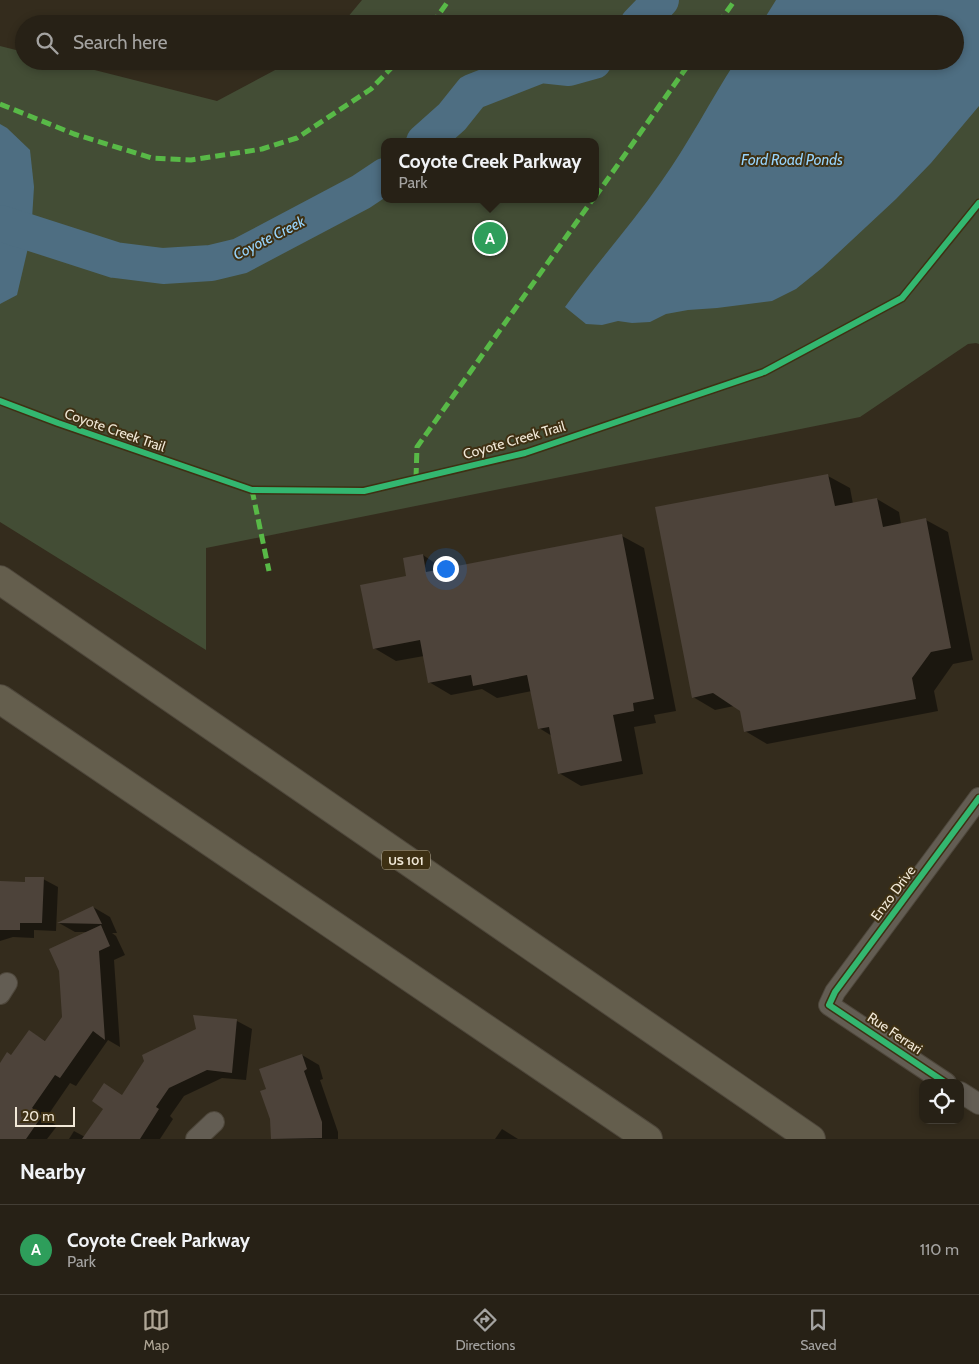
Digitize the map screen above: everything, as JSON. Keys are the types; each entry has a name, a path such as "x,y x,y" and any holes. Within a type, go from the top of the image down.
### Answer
{"highway":[{"name":"US 101","path":"0,580 811,1139"},
{"path":"0,699 648,1139"}],"street":[{"name":"Enzo Drive","path":"829,1005 835,992 979,798"},
{"name":"Rue Ferrari","path":"829,1005 940,1079"},
{"path":"964,1095 979,1104"},
{"path":"196,1139 214,1122"}],"green space":[{"path":"362,0 979,0 979,344 968,344 860,417 206,548 206,650 0,522 0,46 15,50 15,70 95,70 217,101 275,70 964,70 964,15 350,15"}],"water":[{"name":"Ford Road Ponds","path":"776,0 979,0 979,106 931,163 896,199 822,268 796,289 772,301 688,310 666,314 650,322 632,323 618,321 602,325 586,324 565,307 661,182 730,70 964,70 964,15 767,15"},
{"path":"0,124 7,128 30,150 34,187 31,235 17,295 0,304"}],"building":[{"path":"828,474 835,506 877,498 883,527 926,518 951,648 931,652 912,678 916,699 744,732 740,711 713,693 692,698 655,507"},
{"path":"622,534 654,699 633,703 634,711 613,715 622,761 558,774 549,727 538,729 527,675 473,686 471,675 428,683 420,640 373,649 360,585 406,576 403,558 423,554 426,572"},
{"path":"25,877 44,877 42,923 20,923 20,930 0,930 0,881 25,882"},
{"path":"93,906 102,924 57,923"},
{"path":"101,925 110,946 99,951 105,1040 93,1031 60,1078 55,1075 32,1108 42,1116 26,1139 0,1139 0,1063 7,1052 11,1055 29,1030 45,1041 62,1017 59,971 49,949"},
{"path":"193,1015 237,1019 232,1073 207,1070 169,1088 156,1107 159,1109 140,1139 82,1139 103,1109 92,1101 104,1083 122,1095 144,1061 142,1055 196,1029"},
{"path":"302,1054 307,1069 304,1071 322,1122 322,1138 271,1139 270,1119 260,1091 266,1089 259,1069"}],"waterway":[{"name":"Coyote Creek","path":"647,15 661,0"},
{"name":"Coyote Creek","path":"428,138 452,117 472,92 528,70"},
{"name":"Coyote Creek","path":"0,223 115,260 163,266 211,263 240,256 361,192 381,179"}],"marked path":[{"path":"438,15 449,0"},
{"path":"724,15 735,0"},
{"path":"0,104 74,134 152,158 191,160 262,149 297,138 371,89 389,70"},
{"path":"599,191 685,70"},
{"path":"416,478 417,447 590,203"},
{"path":"252,490 269,571"}],"cycle path":[{"name":"Coyote Creek Trail","path":"0,401 252,490 364,491 525,453 764,372 902,298 979,203"},
{"path":"940,1079 829,1005 835,992 979,798"}],"place":[{"name":"Coyote Creek Parkway","path":"490,238"}]}
